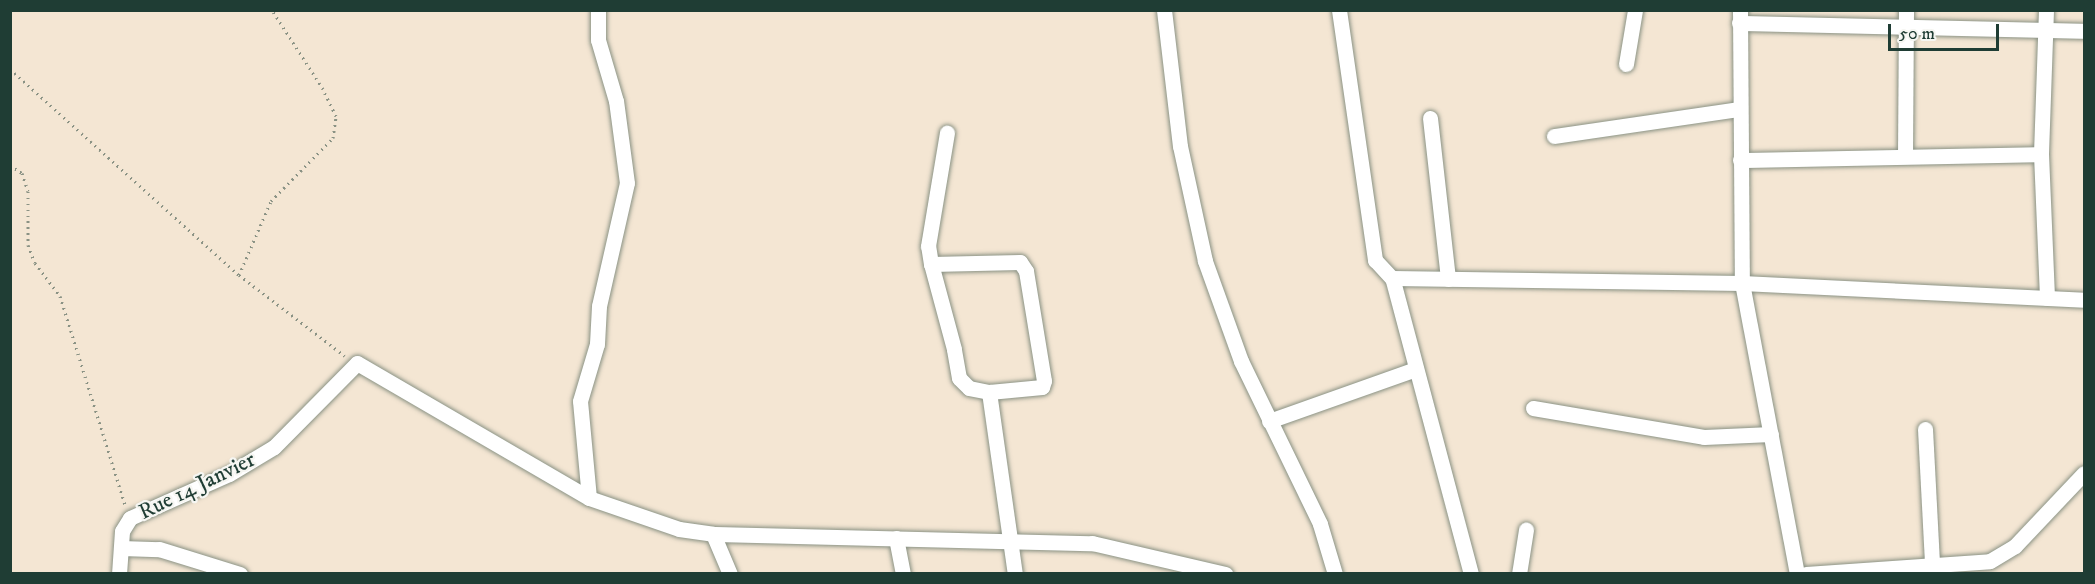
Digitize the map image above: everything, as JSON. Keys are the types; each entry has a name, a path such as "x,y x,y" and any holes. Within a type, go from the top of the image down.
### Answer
{"street":[{"path":"589,498 580,401 597,344 598,306 627,183 620,121 598,40 598,10"},
{"path":"1164,10 1180,146 1194,220 1218,300 1269,421 1320,524 1335,573"},
{"path":"1339,10 1375,260 1392,278 1471,573"},
{"path":"1626,64 1635,10"},
{"path":"1905,155 1906,10"},
{"path":"2046,10 2041,154 2047,298"},
{"path":"1797,573 1742,283 1739,17 1905,29 2085,31"},
{"path":"1554,136 1740,109"},
{"path":"1430,118 1448,279"},
{"path":"931,264 1011,259 1020,262 1026,271 1044,381 1035,390 989,392 969,388 959,378 931,264 928,246 948,133"},
{"path":"1740,160 2041,154"},
{"path":"1392,278 1742,283 2085,300"},
{"path":"357,363 589,498 679,529 713,534 1092,543 1184,569 1225,573"},
{"name":"Rue 14 Janvier","path":"119,573 122,531 130,518 230,474 274,447 357,363"},
{"path":"1269,421 1416,369"},
{"path":"989,392 1015,573"},
{"path":"1533,408 1704,437 1771,434"},
{"path":"1925,429 1932,564"},
{"path":"1806,573 1932,564 1969,565 2004,554 2085,473"},
{"path":"1519,573 1526,530"},
{"path":"713,534 730,573"},
{"path":"896,538 903,573"},
{"path":"121,548 159,549 240,573"}],"path":[{"path":"239,275 271,201 333,138 336,116 323,89 272,10"},
{"path":"10,69 239,275 326,344 357,363"},
{"path":"10,165 22,173 28,191 28,245 35,263 60,296 130,518"}]}
